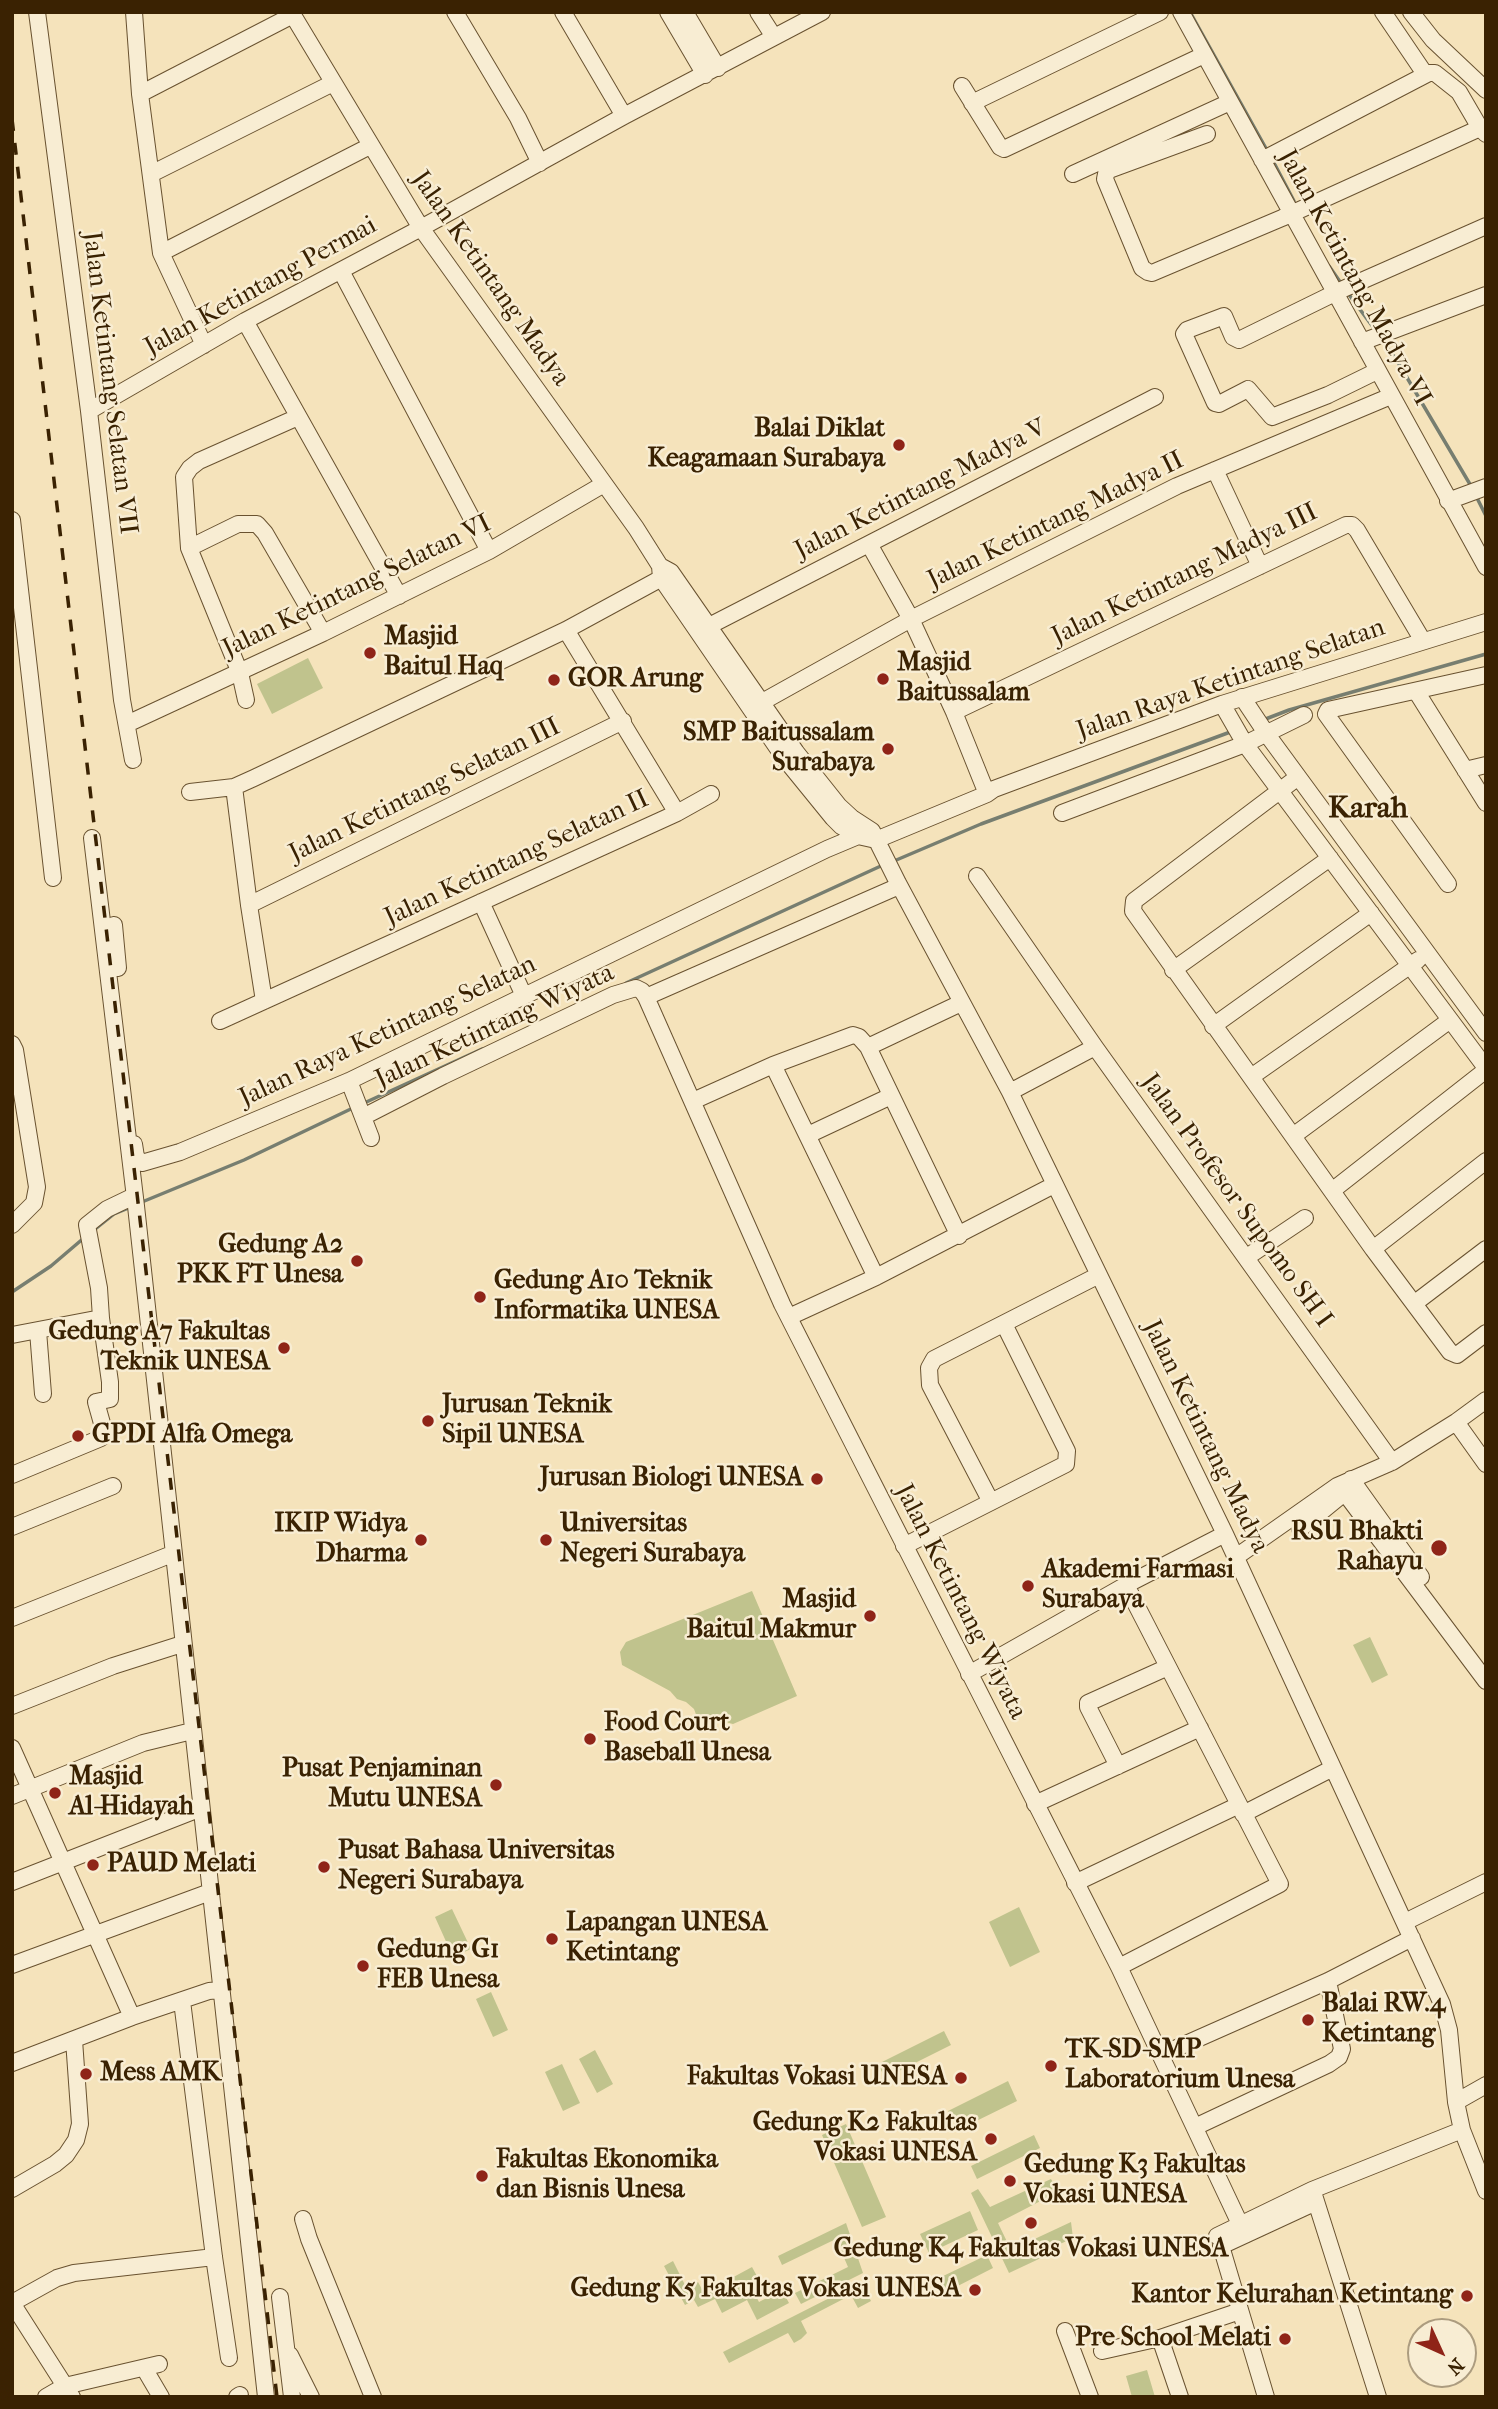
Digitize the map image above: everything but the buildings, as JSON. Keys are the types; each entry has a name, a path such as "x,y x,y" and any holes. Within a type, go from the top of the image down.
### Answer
{"street":[{"name":"Jalan Ketintang Selatan VII","path":"37,12 133,760"},
{"path":"454,12 518,118 540,163"},
{"path":"563,12 624,116"},
{"path":"668,12 684,20 711,71"},
{"path":"758,12 774,37"},
{"name":"Jalan Ketintang Permai","path":"89,411 245,321 822,12"},
{"path":"972,103 1160,12"},
{"name":"Jalan Ketintang Madya VI","path":"1181,12 1230,102 1270,157 1342,290 1374,338 1377,371 1486,568"},
{"path":"1383,12 1425,74"},
{"path":"1411,12 1433,40 1486,90"},
{"path":"135,13 140,94 162,253 204,345"},
{"path":"140,94 292,14"},
{"name":"Jalan Ketintang Madya","path":"292,14 421,228 636,527 664,572 757,705 839,806 870,837 899,885 1010,1092 1236,1557 1405,1922 1447,2017 1456,2102 1462,2130 1486,2191"},
{"path":"961,86 1000,147 1004,149 1204,55"},
{"path":"1207,134 1109,170 1106,174 1105,180 1143,270 1152,273 1483,131 1459,92 1435,74 1425,74 1270,157"},
{"path":"151,174 333,83"},
{"path":"1073,174 1230,102"},
{"path":"162,253 370,146"},
{"path":"1377,371 1328,395 1273,417 1268,415 1250,389 1219,404 1211,398 1184,335 1187,330 1224,316 1233,337 1239,340 1342,290 1486,226"},
{"path":"341,271 489,551"},
{"path":"1374,338 1486,295"},
{"path":"245,321 399,596"},
{"name":"Jalan Ketintang Madya II","path":"757,705 911,619 1177,486 1391,396"},
{"name":"Jalan Ketintang Madya V","path":"709,626 1155,397"},
{"path":"246,701 240,673 189,548 184,477 199,461 298,417"},
{"path":"1216,470 1261,566"},
{"name":"Jalan Ketintang Selatan VI","path":"127,724 323,634 489,551 604,484"},
{"path":"1448,501 1478,489"},
{"path":"12,520 15,571 53,878"},
{"path":"189,548 238,524 257,524 265,533 323,634"},
{"name":"Jalan Ketintang Madya III","path":"954,712 1346,525 1352,525 1423,641"},
{"path":"869,544 911,619 988,791"},
{"path":"190,792 234,787 566,630 664,572"},
{"name":"Jalan Ketintang Madya","path":"664,572 709,626 757,705 785,759 841,826 870,837"},
{"name":"Jalan Raya Ketintang Selatan","path":"114,925 126,1069 136,1157 139,1162 180,1152 351,1086 524,996 827,849 870,837 1242,697 1486,622"},
{"name":"Jalan Ketintang Selatan II","path":"220,1021 677,813 566,630"},
{"path":"1448,884 1326,716 1328,710 1486,674"},
{"path":"1416,691 1486,803"},
{"path":"1242,697 1486,1032"},
{"path":"1222,704 1240,735 1280,791 1486,1069 1333,1191"},
{"path":"1062,813 1261,725 1304,715"},
{"name":"Jalan Ketintang Selatan III","path":"249,905 623,721"},
{"path":"1465,770 1486,765"},
{"path":"1298,777 1134,901 1134,914 1373,1249 1453,1355 1461,1353 1486,1333"},
{"path":"234,787 264,1001"},
{"path":"677,813 711,794"},
{"path":"827,849 833,818"},
{"path":"92,838 135,1200 266,2397"},
{"path":"1173,970 1330,859"},
{"name":"Jalan Profesor Supomo SH I","path":"977,876 1095,1047 1392,1462"},
{"name":"Jalan Ketintang Wiyata","path":"646,997 899,885"},
{"path":"481,902 524,996"},
{"path":"1213,1026 1371,913"},
{"path":"1251,1077 1427,953"},
{"name":"Jalan Ketintang Wiyata","path":"361,1112 613,995 636,988 642,991 789,1317 1119,1967 1240,2224"},
{"path":"868,1047 961,1003"},
{"path":"1293,1136 1450,1020"},
{"path":"693,1101 773,1065 853,1035 864,1041 868,1047 959,1236"},
{"path":"12,1044 37,1187 34,1203 12,1225"},
{"path":"1010,1092 1095,1047"},
{"path":"773,1065 876,1278"},
{"path":"351,1086 372,1138"},
{"path":"808,1135 891,1096"},
{"path":"1373,1249 1486,1161"},
{"path":"789,1317 876,1278 1054,1185"},
{"path":"12,1475 105,1434 96,1402 110,1399 110,1382 99,1287 88,1231 107,1209 135,1200"},
{"path":"1247,1257 1305,1218"},
{"path":"1415,1303 1486,1249"},
{"path":"991,1502 930,1385 929,1368 934,1359 1099,1275"},
{"path":"12,1335 101,1318"},
{"path":"904,1546 1066,1464 1067,1451 1004,1324"},
{"path":"38,1331 43,1394"},
{"path":"1236,1557 1337,1486 1392,1462 1486,1400"},
{"path":"1456,1422 1486,1464"},
{"path":"1351,1479 1486,1663"},
{"path":"12,1527 113,1486"},
{"path":"1300,1529 1338,1497 1348,1497 1486,1681"},
{"path":"969,1674 1126,1585 1225,1534"},
{"path":"12,1618 172,1554"},
{"path":"1119,1967 1280,1884 1126,1585"},
{"path":"12,1706 113,1666 182,1644"},
{"path":"1118,1766 1088,1703 1168,1667"},
{"path":"1035,1804 1200,1728"},
{"path":"12,1796 143,1743 192,1731"},
{"path":"12,1748 132,2017"},
{"path":"1076,1883 1334,1768"},
{"path":"12,1882 201,1808"},
{"path":"1405,1922 1486,1882"},
{"path":"12,1965 210,1892"},
{"path":"1161,2055 1328,1981 1412,1938"},
{"path":"1195,2127 1339,2057 1342,2049 1328,1981"},
{"path":"12,2063 132,2017 220,1990"},
{"path":"182,2001 229,2358"},
{"path":"12,2189 55,2164 66,2155 76,2140 80,2124 75,2040"},
{"path":"1456,2102 1486,2085"},
{"path":"1217,2236 1462,2130"},
{"path":"1266,2397 1221,2246 1314,2196"},
{"path":"1314,2196 1378,2397"},
{"path":"303,2219 373,2397"},
{"path":"68,2391 17,2321 12,2303 57,2278 74,2273 214,2257"},
{"path":"280,2297 292,2397"},
{"path":"1102,2351 1160,2338 1240,2311"},
{"path":"1065,2331 1090,2397"},
{"path":"1160,2338 1180,2397"},
{"path":"285,2343 311,2397"},
{"path":"46,2397 151,2366 161,2397"}],"green space":[{"path":"308,658 323,688 272,714 257,684"},
{"path":"752,1591 797,1696 733,1724 710,1718 698,1720 694,1709 686,1702 622,1665 620,1652 626,1642"},
{"path":"1370,1637 1388,1675 1372,1683 1353,1645"},
{"path":"1019,1907 1040,1952 1010,1967 989,1922"},
{"path":"452,1909 471,1949 453,1957 435,1917"},
{"path":"491,1992 508,2030 493,2037 476,1999"},
{"path":"944,2031 951,2045 885,2078 878,2064"},
{"path":"595,2050 613,2084 597,2093 579,2059"},
{"path":"562,2064 580,2103 563,2111 545,2072"},
{"path":"1008,2081 1017,2101 958,2130 948,2111"},
{"path":"846,2124 886,2217 862,2227 822,2135"},
{"path":"1034,2135 1040,2148 977,2179 971,2166"},
{"path":"1051,2179 1058,2192 998,2223 1011,2250 1071,2222 1073,2238 1043,2252 1041,2258 1009,2273 971,2193 978,2189 990,2207"},
{"path":"970,2211 978,2230 929,2253 920,2234"},
{"path":"846,2223 863,2273 801,2304 795,2293 848,2267 836,2239 782,2265 778,2256"},
{"path":"987,2255 993,2268 946,2292 939,2278"},
{"path":"673,2261 686,2287 698,2282 704,2293 752,2267 758,2278 749,2283 759,2302 782,2290 789,2303 757,2320 747,2300 722,2313 715,2299 698,2307 694,2300 685,2305 664,2266"},
{"path":"861,2282 871,2301 858,2308 851,2295 801,2321 807,2333 794,2343 788,2333 729,2363 723,2352"},
{"path":"1147,2370 1155,2397 1132,2397 1126,2376"}],"waterway":[{"path":"1190,12 1268,152"},
{"path":"1273,161 1294,201"},
{"path":"1329,266 1343,286"},
{"path":"1347,292 1376,331"},
{"path":"1382,340 1471,486"},
{"path":"1476,496 1486,516"},
{"path":"1263,720 1289,710 1486,654"},
{"path":"894,861 981,824 1233,731"},
{"path":"626,983 883,865"},
{"path":"362,1104 482,1049"},
{"path":"142,1202 244,1160 355,1107"},
{"path":"94,1230 114,1214 131,1207"},
{"path":"12,1292 51,1266 85,1237"}],"railway":[{"path":"12,119 277,2397"}],"place":[{"name":"Balai Diklat Keagamaan Surabaya","path":"899,445"},
{"name":"Masjid Baitul Haq","path":"370,653"},
{"name":"Masjid Baitussalam","path":"883,679"},
{"name":"GOR Arung","path":"554,680"},
{"name":"SMP Baitussalam Surabaya","path":"888,749"},
{"name":"Gedung A2 PKK FT Unesa","path":"357,1261"},
{"name":"Gedung A10 Teknik Informatika UNESA","path":"480,1297"},
{"name":"Gedung A7 Fakultas Teknik UNESA","path":"284,1348"},
{"name":"Jurusan Teknik Sipil UNESA","path":"428,1421"},
{"name":"GPDI Alfa Omega","path":"78,1436"},
{"name":"Jurusan Biologi UNESA","path":"817,1479"},
{"name":"IKIP Widya Dharma","path":"421,1540"},
{"name":"Universitas Negeri Surabaya","path":"546,1540"},
{"name":"RSU Bhakti Rahayu","path":"1439,1548"},
{"name":"Akademi Farmasi Surabaya","path":"1028,1586"},
{"name":"Masjid Baitul Makmur","path":"870,1616"},
{"name":"Food Court Baseball Unesa","path":"590,1739"},
{"name":"Pusat Penjaminan Mutu UNESA","path":"496,1785"},
{"name":"Masjid Al-Hidayah","path":"55,1793"},
{"name":"PAUD Melati","path":"93,1865"},
{"name":"Pusat Bahasa Universitas Negeri Surabaya","path":"324,1867"},
{"name":"Lapangan UNESA Ketintang","path":"552,1939"},
{"name":"Gedung G1 FEB Unesa","path":"363,1966"},
{"name":"Balai RW.4 Ketintang","path":"1308,2020"},
{"name":"TK-SD-SMP Laboratorium Unesa","path":"1051,2066"},
{"name":"Mess AMK","path":"86,2074"},
{"name":"Fakultas Vokasi UNESA","path":"961,2078"},
{"name":"Gedung K2 Fakultas Vokasi UNESA","path":"991,2139"},
{"name":"Fakultas Ekonomika dan Bisnis Unesa","path":"482,2176"},
{"name":"Gedung K3 Fakultas Vokasi UNESA","path":"1010,2181"},
{"name":"Gedung K4 Fakultas Vokasi UNESA","path":"1031,2223"},
{"name":"Gedung K5 Fakultas Vokasi UNESA","path":"975,2290"},
{"name":"Kantor Kelurahan Ketintang","path":"1467,2296"},
{"name":"Pre School Melati","path":"1285,2339"}],"district":[{"name":"Karah","path":"1368,810"}]}
